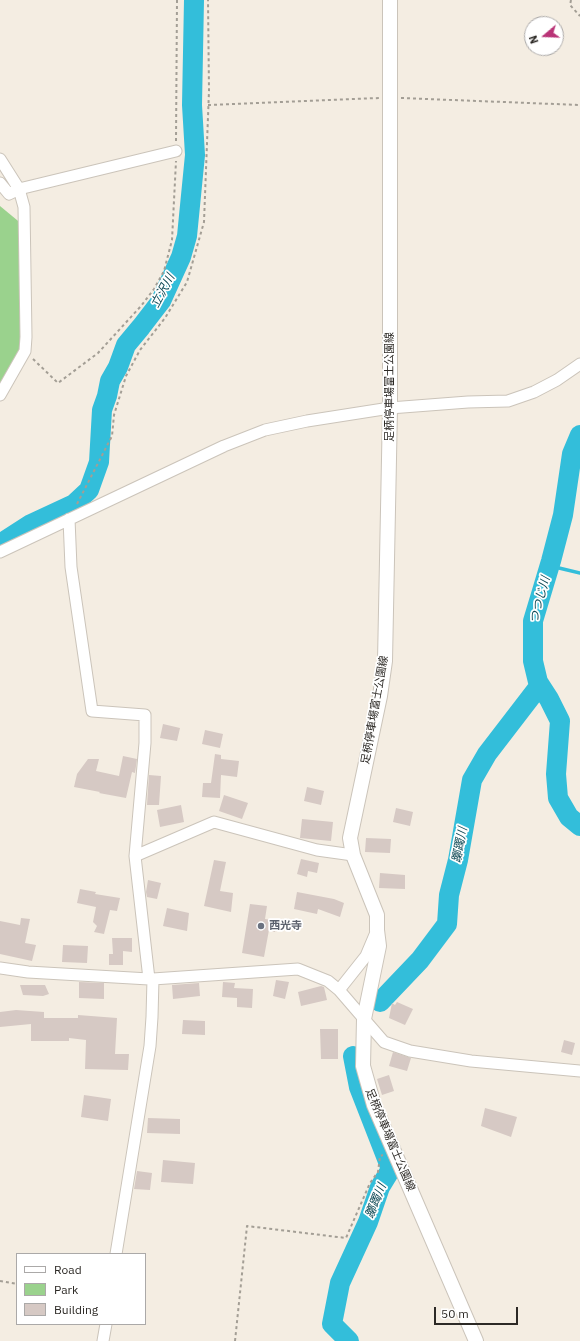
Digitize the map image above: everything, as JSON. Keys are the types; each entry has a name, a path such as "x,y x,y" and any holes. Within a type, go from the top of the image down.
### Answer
{"main road":[{"name":"足柄停車場富士公園線","path":"390,0 390,408 385,661 380,696 350,838 353,855 377,915 377,930 380,946 364,1019 363,1066 374,1105 476,1341"}],"street":[{"path":"0,183 9,194 19,189 176,151"},
{"path":"0,160 19,189 24,207 26,336 25,351 0,395"},
{"path":"0,552 224,446 265,430 307,421 390,408 468,402 508,401 534,392 557,380 580,364"},
{"path":"69,519 71,567 92,711 145,715 145,743 135,856 151,979 150,1046 116,1253"},
{"path":"135,856 214,822 317,850 353,855"},
{"path":"339,990 366,956 377,930"},
{"path":"0,968 28,972 151,979 298,969 328,981 339,990 384,1042 410,1051 471,1061 580,1071"},
{"path":"103,1341 106,1325"}],"path":[{"path":"25,351 58,383 98,352 141,306 154,289 164,271 172,240 176,151 177,0"},
{"path":"69,519 112,436 114,415 126,376 140,350 166,318 187,282 204,222 208,106 208,0"},
{"path":"571,0 570,5 580,16"},
{"path":"208,106 390,97 580,106"},
{"path":"235,1341 247,1226 346,1238 370,1183 378,1172 380,1156"},
{"path":"0,1281 16,1284"}],"green space":[{"path":"0,206 29,230 24,340 0,389"}],"building":[{"path":"163,724 180,728 177,741 160,738"},
{"path":"205,730 223,734 220,748 202,744"},
{"path":"215,754 221,755 221,759 239,761 237,777 221,775 220,798 202,797 203,783 211,783"},
{"path":"123,756 137,759 135,773 132,772 126,798 74,787 77,774 88,759 99,759 96,771 119,776"},
{"path":"149,775 161,776 159,805 147,805"},
{"path":"307,787 324,791 321,805 304,801"},
{"path":"224,795 248,803 242,819 219,811"},
{"path":"181,805 184,822 160,827 157,810"},
{"path":"396,808 413,812 410,826 393,822"},
{"path":"302,819 333,822 331,841 300,838"},
{"path":"366,838 391,839 390,853 365,852"},
{"path":"301,859 319,863 317,873 308,871 307,877 297,874"},
{"path":"214,860 226,862 220,891 233,893 231,912 204,906"},
{"path":"380,873 405,875 405,889 379,888"},
{"path":"148,880 161,883 157,899 147,897 146,892"},
{"path":"80,889 96,892 95,894 120,898 117,911 110,910 104,934 94,932 97,926 93,922 96,907 77,903"},
{"path":"297,892 334,899 344,903 340,917 318,909 317,914 294,909"},
{"name":"西光寺","path":"250,904 267,906 265,919 277,921 275,932 269,930 264,957 242,953"},
{"path":"167,908 189,913 187,931 163,926"},
{"path":"21,918 30,919 25,943 36,945 32,961 0,954 0,921 20,925"},
{"path":"112,938 132,938 132,952 123,951 123,965 109,965 109,954 113,954"},
{"path":"63,945 88,946 87,963 62,962"},
{"path":"276,980 289,982 285,999 273,996"},
{"path":"79,982 104,983 104,999 79,998"},
{"path":"223,982 235,983 234,988 253,989 252,1008 237,1007 237,998 222,997"},
{"path":"199,983 200,996 173,999 172,985"},
{"path":"20,985 45,985 49,994 43,996 23,995"},
{"path":"321,986 324,987 327,1000 301,1006 298,992"},
{"path":"397,1002 413,1009 405,1025 389,1018 392,1003 395,1005"},
{"path":"16,1010 44,1012 44,1018 78,1018 78,1015 117,1018 115,1054 129,1054 128,1070 85,1069 86,1040 69,1038 69,1041 31,1041 31,1024 0,1027 0,1012"},
{"path":"183,1020 205,1021 205,1035 182,1034"},
{"path":"320,1029 338,1029 338,1059 321,1059"},
{"path":"564,1040 575,1043 572,1055 561,1052"},
{"path":"393,1052 411,1058 407,1071 389,1066"},
{"path":"389,1075 394,1091 382,1095 377,1079"},
{"path":"84,1095 111,1099 108,1121 81,1117"},
{"path":"485,1108 517,1117 511,1137 481,1126"},
{"path":"148,1118 180,1119 180,1134 147,1133"},
{"path":"163,1160 195,1163 193,1184 161,1182"},
{"path":"137,1171 152,1173 150,1190 134,1189"}],"waterway":[{"name":"立沢川","path":"0,544 31,524 74,504 89,490 99,462 102,410 110,381 118,367 126,345 161,301 181,257 187,236 195,155 192,105 194,0"},
{"name":"つつじ川","path":"580,435 572,454 563,515 533,621 533,661 538,682 549,699 560,721 556,774 558,798 569,817 580,826"},
{"path":"551,561 559,568 580,573"},
{"name":"躑躅川","path":"380,1002 420,960 447,924 449,895 458,860 472,780 487,754 540,685"},
{"name":"躑躅川","path":"349,1341 332,1324 340,1283 368,1222 380,1187 391,1169 359,1087 353,1056"}],"place":[{"name":"西光寺","path":"261,926"}]}
